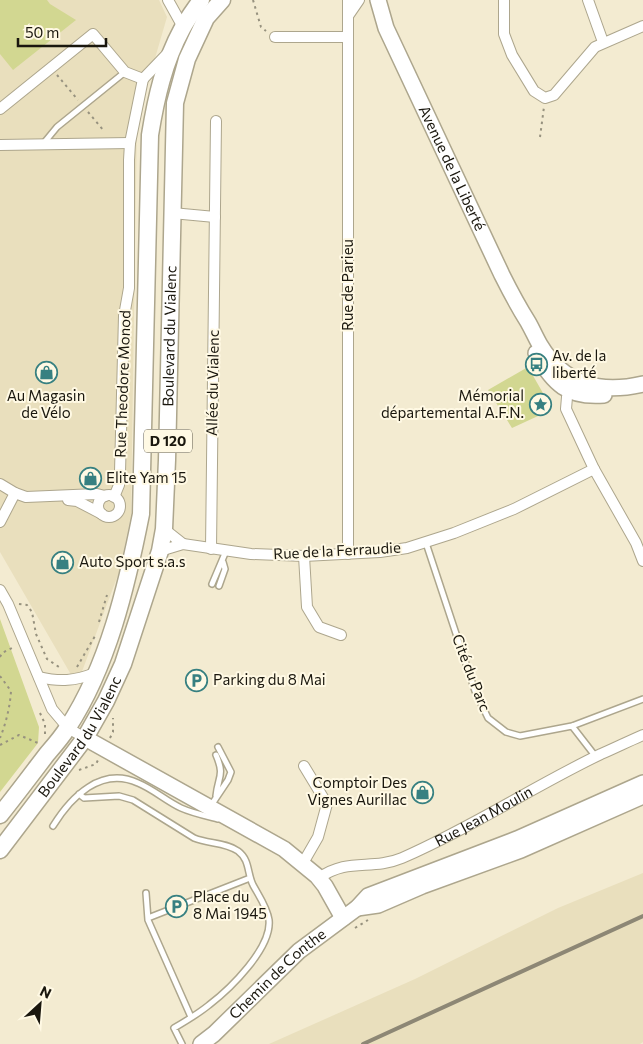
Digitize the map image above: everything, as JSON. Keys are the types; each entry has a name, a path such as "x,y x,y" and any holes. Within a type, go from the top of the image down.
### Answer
{"main road":[{"name":"Boulevard du Vialenc","path":"0,815 68,728 84,700 106,648 122,595 141,514 142,289 150,135 156,97 172,49 183,27 201,0"},
{"name":"Boulevard du Vialenc","path":"0,850 85,738 106,702 123,664 160,552 164,529 168,451 175,103 187,59 206,18 222,0"}],"street":[{"path":"168,0 183,27"},
{"name":"Rue de Parieu","path":"348,0 348,554"},
{"path":"348,16 359,0"},
{"name":"Avenue de la Liberté","path":"368,0 380,22 386,28"},
{"name":"Avenue de la Liberté","path":"378,0 386,28 518,308 522,324 566,409 594,469 642,556"},
{"path":"504,0 504,34 512,55 534,91 545,98 554,95 590,50 603,42 643,26"},
{"path":"588,0 603,42"},
{"path":"0,109 93,34 125,72 143,79 172,49"},
{"path":"275,37 348,37"},
{"name":"Rue Theodore Monod","path":"110,496 119,485 124,316 129,288 130,143 143,79"},
{"name":"Allée du Vialenc","path":"212,549 216,121"},
{"path":"0,144 130,143"},
{"path":"172,213 215,217"},
{"name":"Rue Theodore Monod","path":"129,240 133,255 133,282 142,289"},
{"name":"Avenue de la Liberté","path":"518,308 528,321 541,346 572,386"},
{"name":"Avenue de la Liberté","path":"540,360 549,374 572,386"},
{"path":"566,409 572,386 638,385"},
{"name":"Rue de la Ferraudie","path":"164,529 183,544 251,554 304,556 380,552 426,543 514,509 594,469"},
{"path":"0,484 26,497 97,494 110,496 119,502 118,512 112,516 102,514 77,501 44,497"},
{"path":"0,522 15,493"},
{"path":"102,514 98,506 100,500 110,496"},
{"name":"Rue de la Ferraudie","path":"160,552 183,544"},
{"path":"304,556 307,608 319,627 341,635"},
{"path":"0,590 8,604 52,709 68,728 213,802 242,827 284,849 303,863 318,878 348,924"},
{"path":"39,677 60,681 78,680 95,673"},
{"name":"Rue Jean Moulin","path":"318,878 342,866 382,864 428,846 596,757 643,735"},
{"path":"303,863 318,837 328,804 304,766"},
{"name":"Chemin de Conthe","path":"201,1044 214,1034 299,951 348,924 357,908 368,896 516,839 643,783"},
{"path":"357,908 378,905 422,886 521,850 643,796"}],"lane":[{"path":"43,144 57,127 125,72"},
{"name":"Cité du Parc","path":"426,543 476,691 488,718 506,732 520,736 572,726 643,699"},
{"path":"212,584 218,566 222,562 226,551"},
{"path":"219,586 225,568 222,562"},
{"path":"572,726 596,757"},
{"path":"213,802 221,792 230,772 218,746"},
{"path":"213,802 222,774 222,768 216,756"},
{"path":"54,826 74,798 96,782 112,778 138,783 181,808 242,827"},
{"path":"79,794 84,798 119,796 133,800 194,838 204,842 224,844 236,850 248,864 250,878 262,899 269,919 268,934 250,963 226,991 208,1006 174,1028 182,1044"},
{"path":"148,918 250,878"},
{"path":"146,893 148,918 191,1017"}],"path":[{"path":"253,0 260,27 275,37"},
{"path":"51,68 77,99"},
{"path":"540,138 545,98"},
{"path":"92,117 104,131"},
{"path":"0,656 15,646"},
{"path":"0,676 11,691 5,725 0,738"},
{"path":"0,745 20,734 42,744"},
{"path":"348,924 369,920"}],"shaded area":[{"path":"0,0 159,0 167,17 137,120 131,515 119,572 77,685 0,552"},
{"path":"643,873 643,1042 640,1044 269,1044 415,979 558,908"}],"green space":[{"path":"0,0 47,0 50,4 76,20 13,70 0,54"},
{"path":"528,367 551,410 512,428 488,390"},
{"path":"0,619 39,727 38,743 0,792"}],"railway":[{"path":"363,1044 643,916"}],"place":[{"name":"Av. de la liberté","path":"536,365"},
{"name":"Au Magasin de Vélo","path":"46,373"},
{"name":"Mémorial départemental A.F.N.","path":"540,405"},
{"name":"Elite Yam 15","path":"90,478"},
{"name":"Auto Sport s.a.s","path":"63,562"},
{"name":"Parking du 8 Mai","path":"197,680"},
{"name":"Comptoir Des Vignes Aurillac","path":"423,792"},
{"name":"Place du 8 Mai 1945","path":"177,906"}]}
